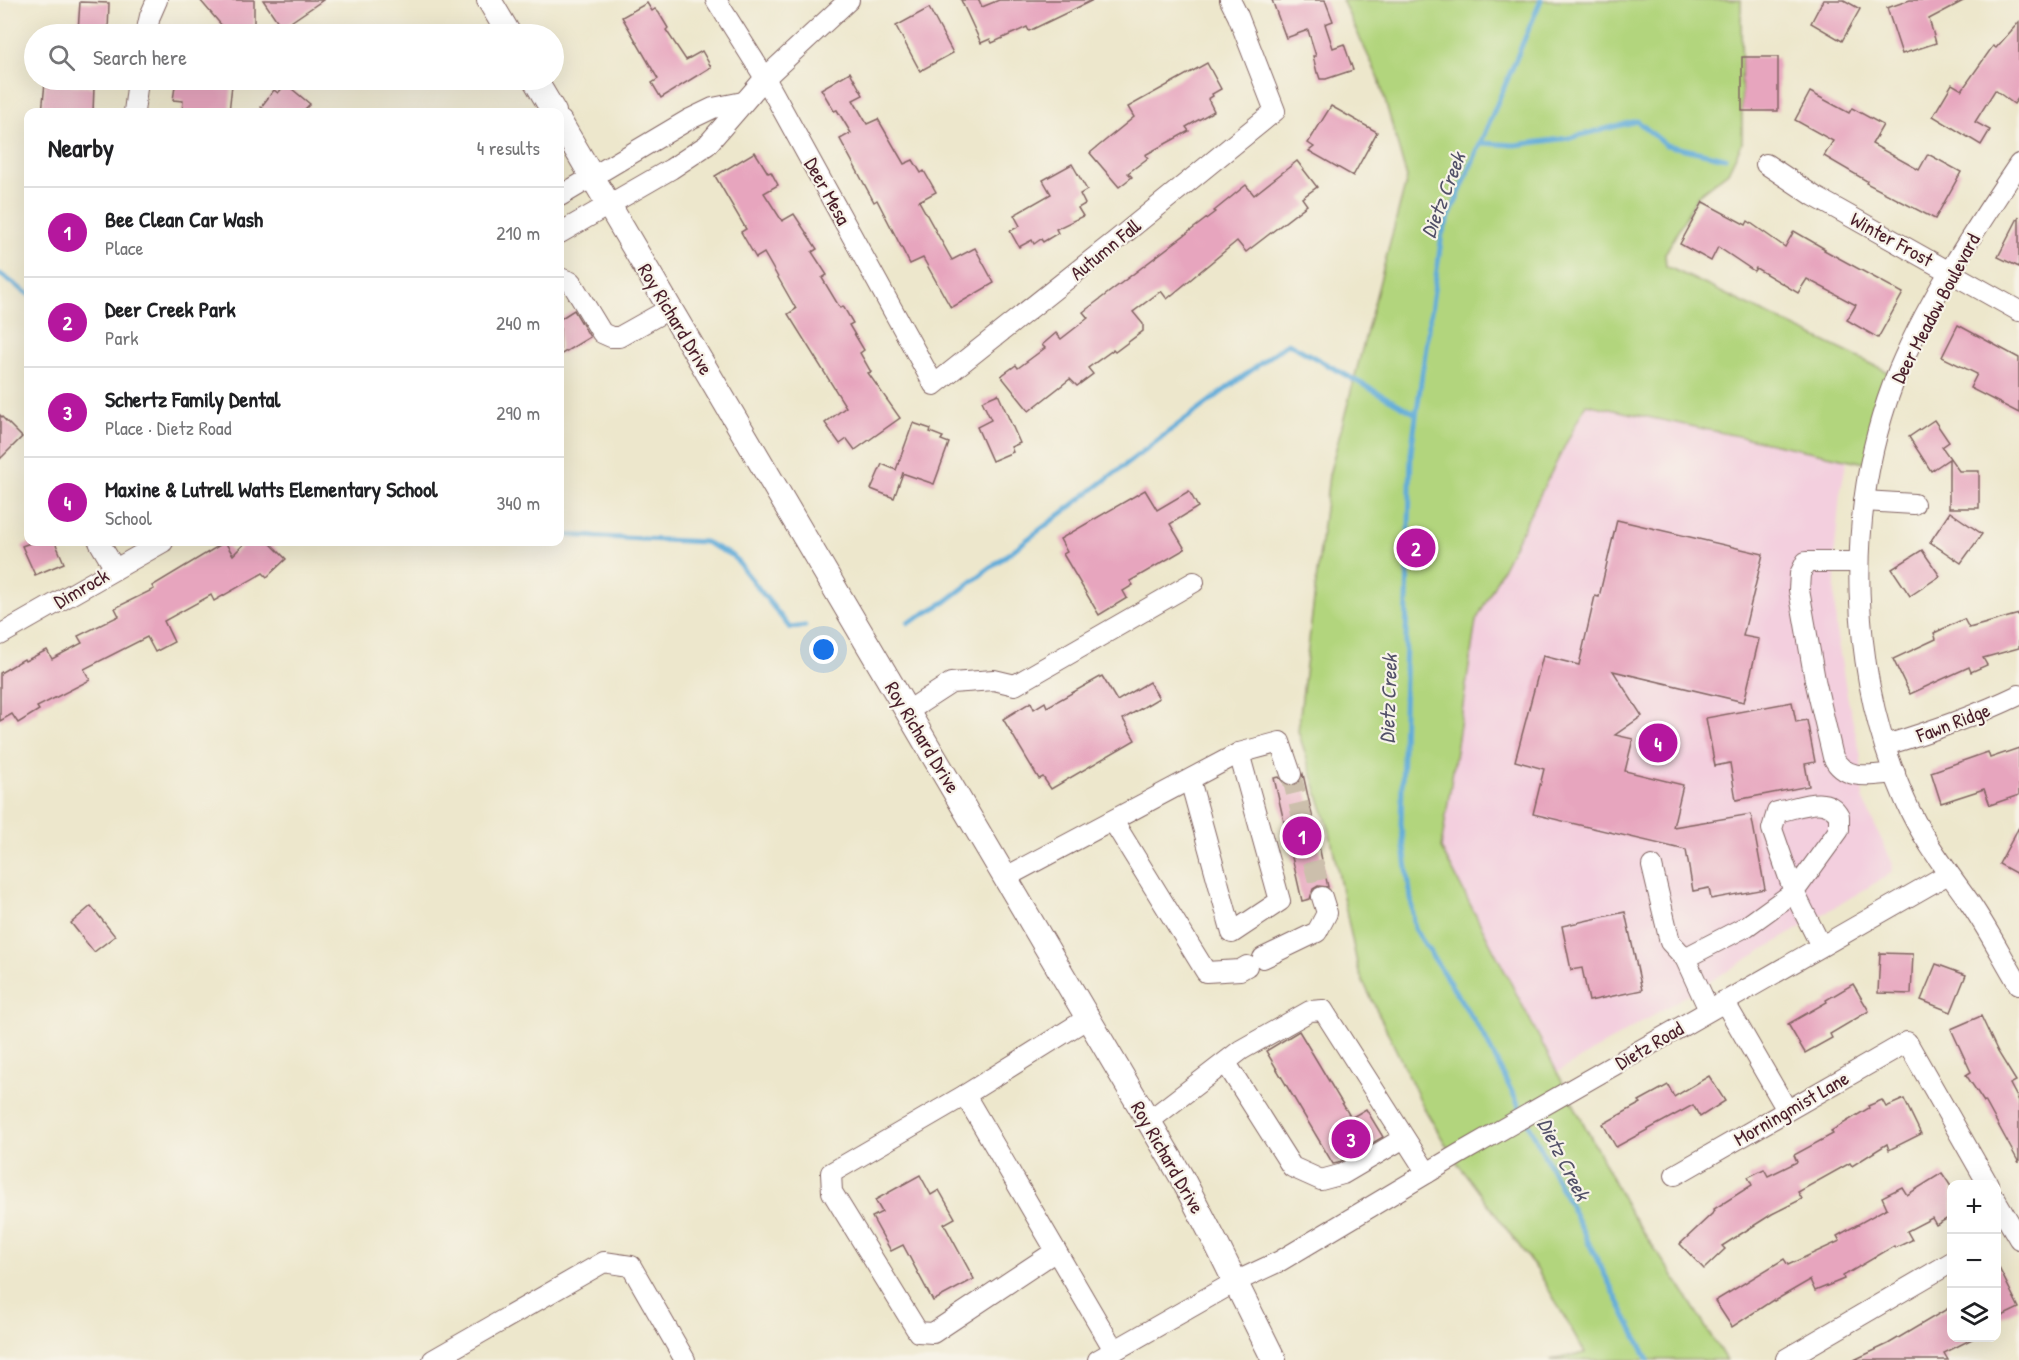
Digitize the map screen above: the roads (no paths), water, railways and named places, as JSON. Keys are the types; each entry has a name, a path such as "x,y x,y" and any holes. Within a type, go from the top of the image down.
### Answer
{"main road":[{"path":"489,0 503,24"},
{"path":"541,90 552,108"},
{"name":"Roy Richard Drive","path":"564,129 1181,1176 1274,1360"}],"street":[{"path":"148,24 157,0"},
{"name":"Deer Mesa","path":"716,0 765,78 934,385"},
{"path":"564,231 671,169 706,145 765,78 849,0"},
{"name":"Autumn Fall","path":"934,385 1275,111 1230,0"},
{"path":"134,108 137,90"},
{"path":"564,194 688,120 713,108 743,102"},
{"name":"Winter Frost","path":"1766,164 1814,196 2019,311"},
{"name":"Deer Meadow Boulevard","path":"1948,874 1924,837 1906,801 1886,745 1870,689 1863,639 1859,561 1860,525 1873,449 1894,383 1907,352 1950,272 2019,164"},
{"path":"564,279 571,282 602,333 611,337 620,337 669,309"},
{"path":"1864,501 1914,504"},
{"path":"101,546 115,569"},
{"name":"Dimrock","path":"0,635 156,546"},
{"path":"1859,561 1806,562 1800,574 1799,590 1815,680 1833,757 1838,766 1849,773 1864,776 1895,773"},
{"path":"908,711 951,683 994,680 1016,685 1194,582"},
{"name":"Fawn Ridge","path":"1886,745 1935,731 2019,695"},
{"path":"1006,878 1239,753 1280,742 1291,774"},
{"path":"1190,780 1232,933 1280,900 1239,753"},
{"path":"1685,958 1747,926 1794,892 1839,830 1839,816 1831,805 1823,802 1777,812 1773,829 1794,892 1821,946"},
{"path":"1113,821 1206,972 1240,970 1317,932 1327,913 1322,897"},
{"path":"1652,866 1670,942 1685,958 1787,1110"},
{"path":"1948,874 1986,927 2019,986"},
{"name":"Dietz Road","path":"1106,1355 1235,1282 1280,1261 1459,1154 1948,874"},
{"path":"1149,1121 1241,1050 1310,1011 1323,1010 1427,1173"},
{"path":"1056,1251 933,1333 918,1332 832,1192 831,1173 965,1095 1088,1018"},
{"name":"Morningmist Lane","path":"1675,1175 1907,1042 1985,1180"},
{"path":"1226,1063 1292,1167 1302,1172 1322,1180 1343,1174 1404,1138"},
{"path":"965,1095 1056,1251 1106,1355"},
{"path":"2001,1213 2009,1234"},
{"path":"433,1360 604,1262 631,1266 685,1360"},
{"path":"1786,1359 1947,1265"}],"waterway":[{"name":"Dietz Creek","path":"1522,1112 1484,1036 1415,929 1401,824 1411,452 1442,234 1541,0"},
{"path":"1481,143 1515,145 1569,138 1637,121 1666,145 1725,158"},
{"path":"0,274 24,291"},
{"path":"908,623 945,602 1288,343 1416,414"},
{"path":"564,535 705,542 733,556 790,628 805,626"},
{"name":"Dietz Creek","path":"1527,1121 1648,1360"}],"tunnel":[{"path":"1291,774 1322,897"}],"place":[{"name":"Deer Creek Park","path":"1416,548"},
{"name":"Maxine & Lutrell Watts Elementary School","path":"1658,743"},
{"name":"Bee Clean Car Wash","path":"1302,836"},
{"name":"Schertz Family Dental","path":"1351,1139"}]}
